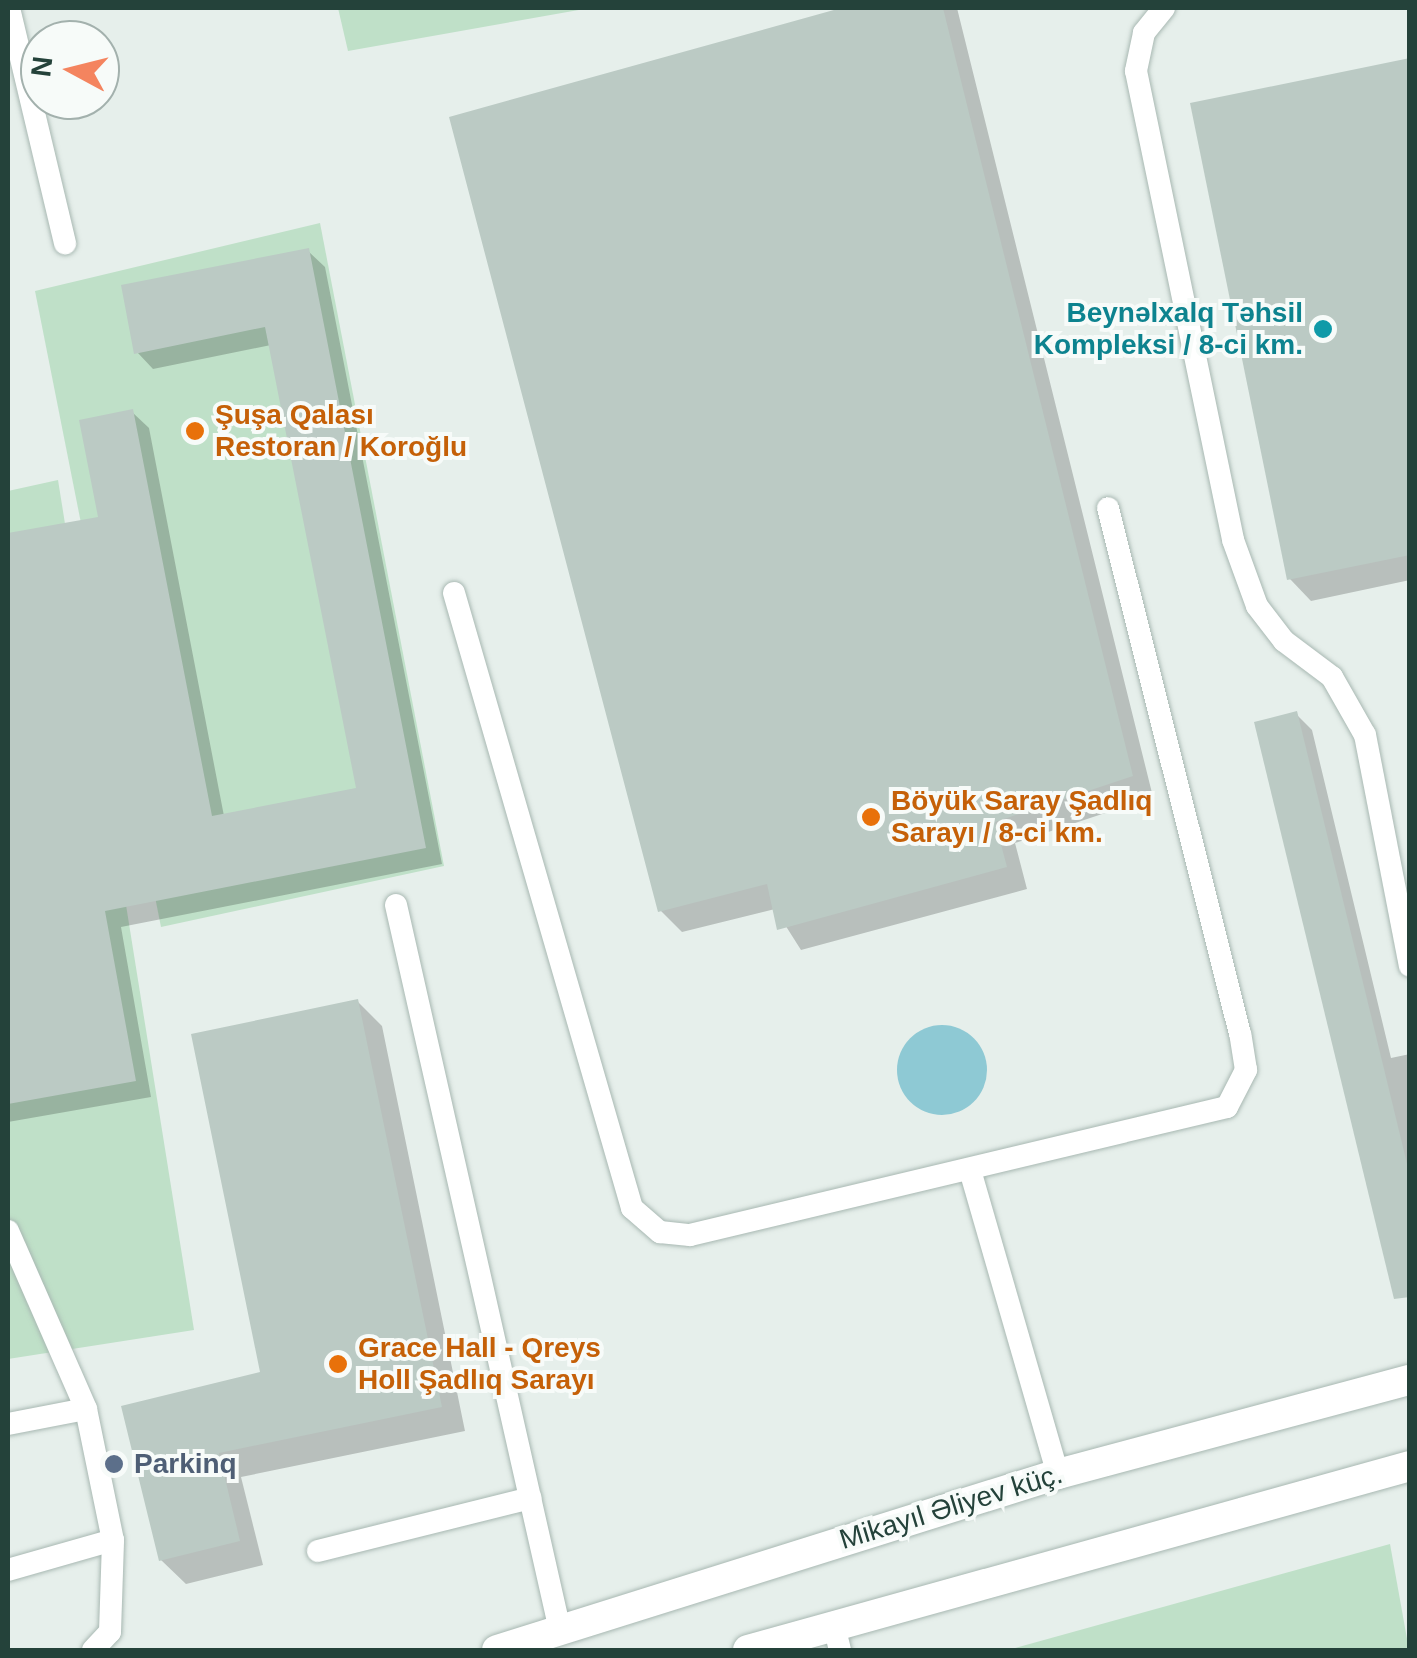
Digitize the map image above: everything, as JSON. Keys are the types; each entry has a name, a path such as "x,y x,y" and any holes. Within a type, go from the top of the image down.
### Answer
{"main road":[{"name":"Mikayıl Əliyev küç.","path":"497,1650 560,1626 1058,1474 1410,1380"},
{"path":"748,1650 837,1638 1410,1466"}],"lane":[{"path":"9,8 66,244"},
{"path":"1164,8 1144,32 1136,71 1233,540 1257,606 1284,642 1332,677 1364,735 1410,966"},
{"path":"454,593 632,1208 660,1232 690,1235 1227,1106 1246,1070 1108,508"},
{"path":"396,905 560,1626"},
{"path":"970,1170 1058,1474"},
{"path":"8,1231 86,1409 113,1540 110,1632 93,1650"},
{"path":"8,1424 86,1409"},
{"path":"318,1551 530,1498"},
{"path":"8,1570 113,1540"}],"green space":[{"path":"338,8 590,8 348,51"},
{"path":"320,223 444,866 161,927 35,291"},
{"path":"58,480 194,1330 8,1359 8,491"},
{"path":"1390,1544 1409,1650 1008,1650"}],"water":[{"path":"942,1025 974,1038 987,1070 974,1102 942,1115 910,1102 897,1070 910,1038"}],"building":[{"path":"841,8 943,8 1133,776 995,822 1007,867 777,930 767,884 658,912 449,117"},
{"name":"Beynəlxalq Təhsil Kompleksi / 8-ci km.","path":"1410,58 1410,555 1287,580 1190,103"},
{"path":"309,248 426,848 105,911 136,1081 8,1104 8,533 98,517 79,420 133,409 212,816 356,788 265,327 134,354 121,285"},
{"path":"1297,711 1410,1176 1410,1297 1394,1299 1254,722"},
{"path":"358,999 442,1407 219,1453 240,1541 159,1561 121,1406 260,1372 191,1034"}],"place":[{"name":"Beynəlxalq Təhsil Kompleksi / 8-ci km.","path":"1323,329"},
{"name":"Şuşa Qalası Restoran / Koroğlu","path":"195,431"},
{"name":"Böyük Saray Şadlıq Sarayı / 8-ci km.","path":"871,817"},
{"name":"Grace Hall - Qreys Holl Şadlıq Sarayı","path":"338,1364"},
{"name":"Parkinq","path":"114,1464"}]}
